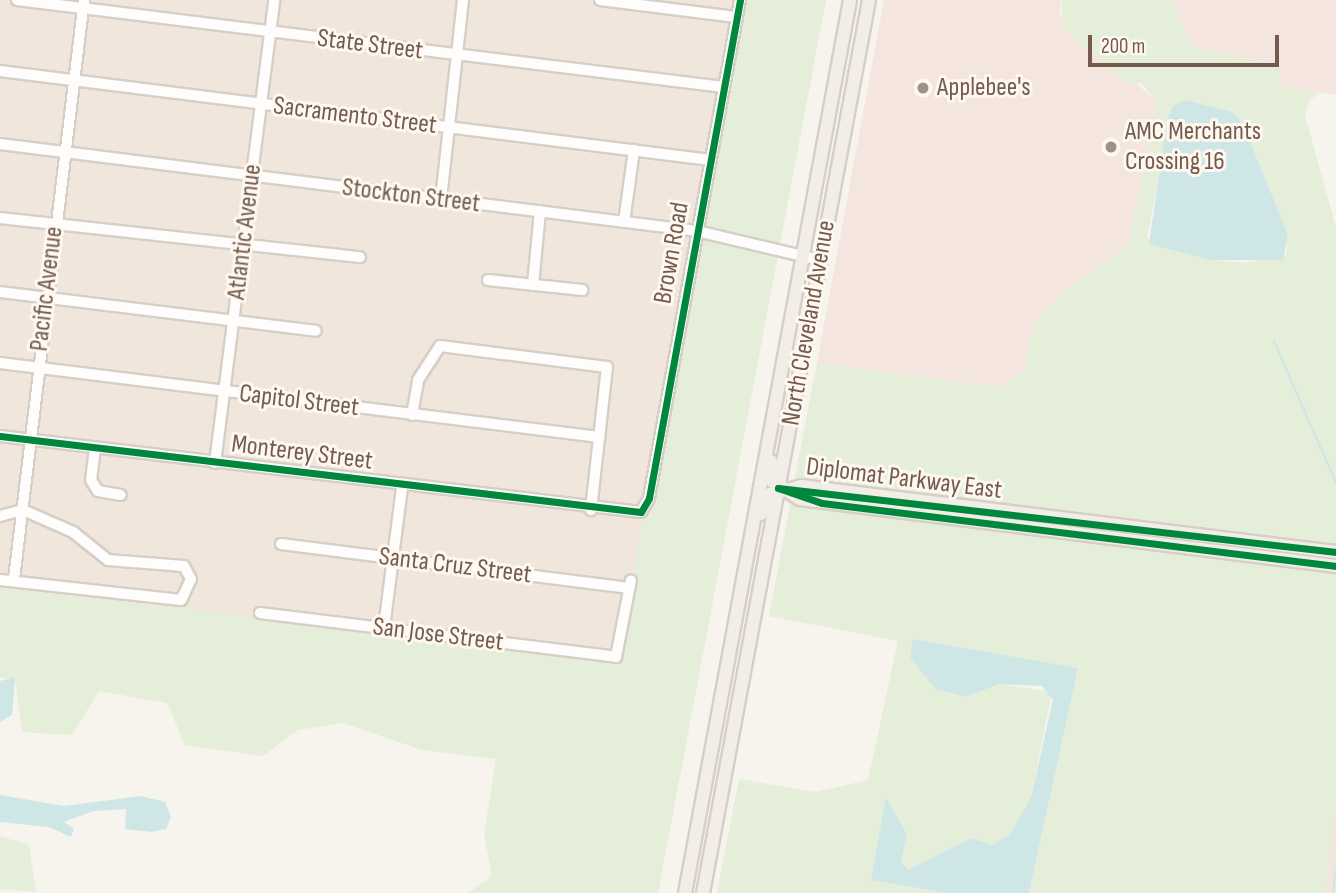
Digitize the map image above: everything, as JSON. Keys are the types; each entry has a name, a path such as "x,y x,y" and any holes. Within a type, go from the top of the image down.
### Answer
{"main road":[{"name":"North Cleveland Avenue","path":"684,893 850,0"},
{"path":"859,50 861,0"},
{"name":"North Cleveland Avenue","path":"704,893 869,0"},
{"path":"729,652 762,508 778,488 770,476 774,407"},
{"name":"Diplomat Parkway East","path":"778,488 1336,552"},
{"name":"Diplomat Parkway East","path":"778,488 822,503 1336,566"}],"street":[{"name":"State Street","path":"17,0 83,4 270,34 724,86"},
{"name":"Atlantic Avenue","path":"215,463 274,0"},
{"path":"440,199 463,0"},
{"path":"600,0 736,17"},
{"name":"Brown Road","path":"641,512 649,498 740,0"},
{"name":"Pacific Avenue","path":"14,579 83,4"},
{"name":"Sacramento Street","path":"0,71 710,160"},
{"name":"Stockton Street","path":"0,144 697,231 820,260"},
{"path":"624,222 634,150"},
{"path":"533,285 540,211"},
{"path":"0,218 243,248 360,257"},
{"path":"488,280 582,290"},
{"path":"0,292 316,331"},
{"path":"412,415 418,380 440,346 607,367 591,510"},
{"name":"Capitol Street","path":"0,363 599,438"},
{"name":"Monterey Street","path":"0,436 591,510 641,512"},
{"path":"95,448 91,480 97,491 121,495"},
{"path":"384,628 402,487"},
{"path":"0,516 23,510 73,533 108,560 184,566 191,579 186,595 181,600 115,597 14,579 0,580"},
{"name":"Santa Cruz Street","path":"281,544 630,584 617,657"},
{"name":"San Jose Street","path":"260,613 617,657"}],"shaded area":[{"path":"0,0 738,0 618,659 0,588"},
{"path":"884,0 1062,0 1059,15 1157,102 1128,246 1072,285 1034,324 1024,372 998,388 817,363"},
{"path":"1172,0 1336,0 1336,95 1281,85 1280,65 1192,47"},
{"path":"1185,100 1232,112 1243,124 1288,235 1283,260 1212,260 1149,244 1167,121 1173,106"},
{"path":"913,639 1078,668 1029,893 947,893 871,880 886,797 907,834 901,862 908,870 971,838 993,845 1010,834 1031,797 1053,700 1042,686 999,684 965,697 935,689 910,657"},
{"path":"15,677 12,715 0,722 0,681"},
{"path":"0,795 64,806 141,796 165,802 171,817 166,829 152,832 125,829 126,809 93,811 64,822 74,829 71,837 49,827 0,822"},
{"path":"1336,800 1336,893 1325,893"}],"green space":[{"path":"738,0 826,0 658,893 469,893 492,875 484,835 496,759 422,750 343,723 298,730 263,756 185,745 167,703 99,691 72,735 22,732 15,678 0,678 0,588 618,659"},
{"path":"1062,0 1172,0 1192,47 1280,65 1281,85 1320,93 1309,100 1305,115 1336,228 1336,548 794,482 817,363 999,387 1024,372 1034,324 1072,285 1128,246 1157,102 1141,83 1129,84 1062,27","holes":["1173,105 1232,112 1243,124 1288,235 1286,255 1245,263 1212,260 1147,238"]},
{"path":"793,489 1336,555 1336,562 801,495"},
{"path":"791,500 1336,570 1336,800 1325,893 1029,893 1078,668 914,639 910,657 935,689 957,696 999,684 1052,692 1031,797 1010,834 993,845 971,838 908,870 901,862 907,834 887,798 871,880 947,893 717,893 739,779 816,792 868,780 898,641 769,616"},
{"path":"0,836 29,845 36,892 0,889"}],"waterway":[{"path":"1274,341 1336,483"},
{"path":"1333,893 1336,869"}],"cycle path":[{"path":"0,436 641,512 649,498 740,0"},
{"path":"778,488 822,503 1336,566"},
{"path":"778,488 1336,552"}],"place":[{"name":"Applebee's","path":"923,88"},
{"name":"AMC Merchants Crossing 16","path":"1111,147"}]}
